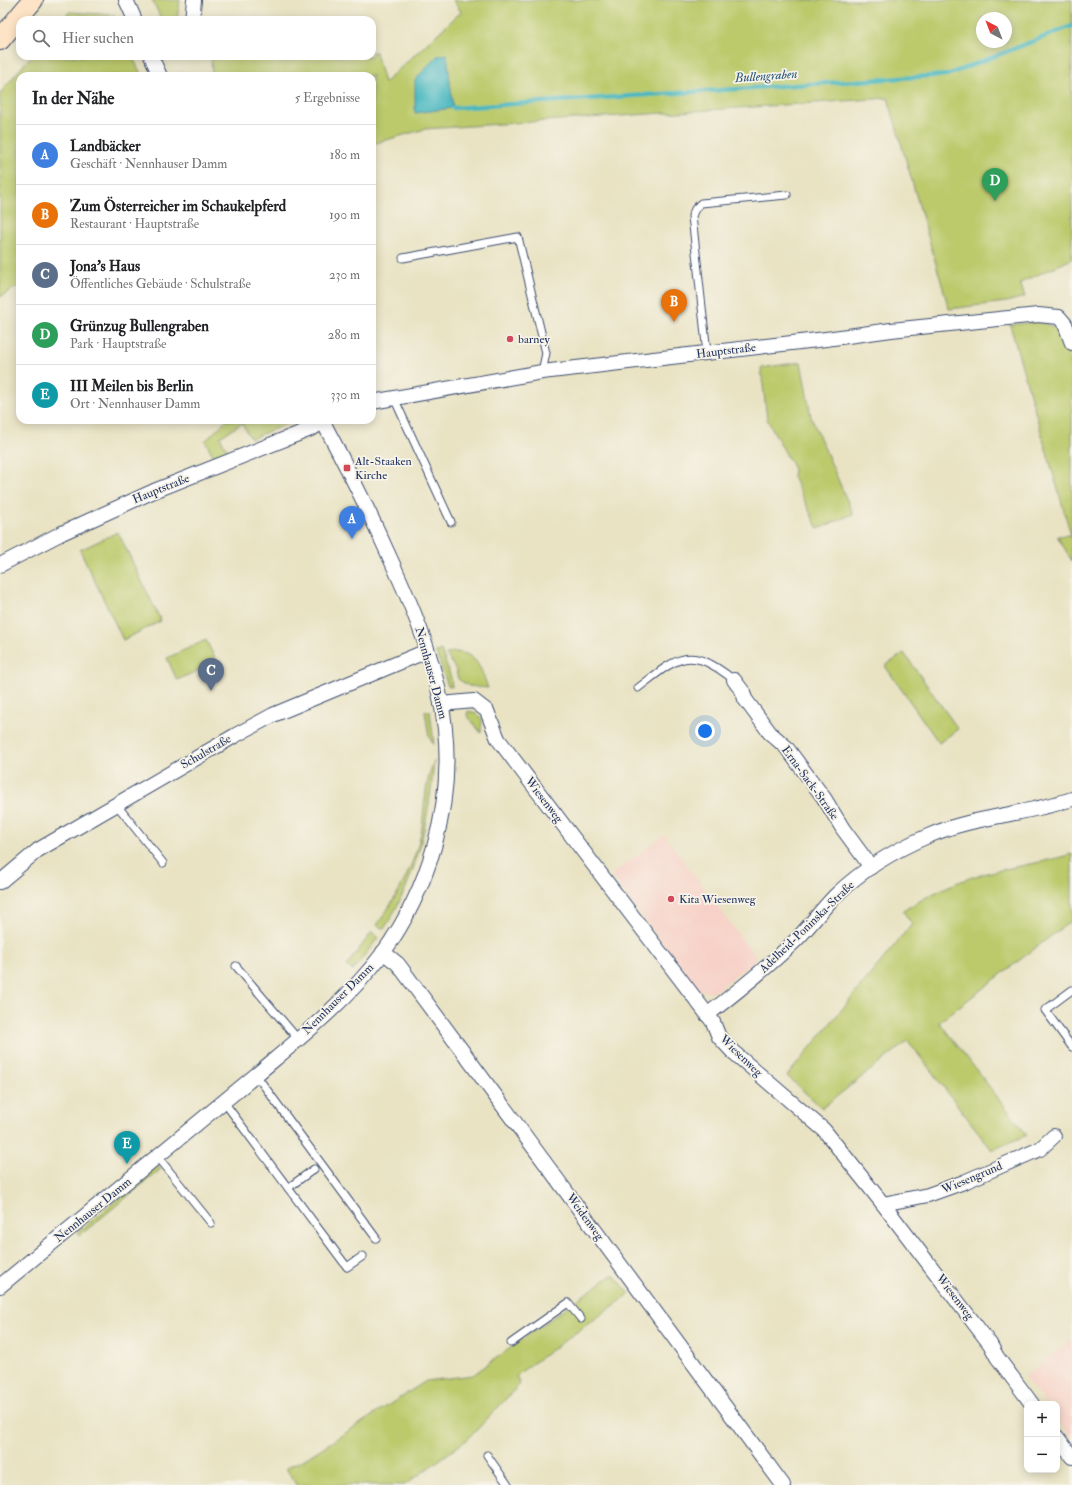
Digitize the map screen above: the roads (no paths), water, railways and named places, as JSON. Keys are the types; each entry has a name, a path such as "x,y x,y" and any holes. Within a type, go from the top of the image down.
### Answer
{"main road":[{"path":"20,16 33,0"},
{"path":"0,40 16,21"}],"street":[{"path":"126,0 133,16"},
{"path":"192,16 194,0"},
{"path":"153,60 158,72"},
{"name":"Hauptstraße","path":"376,401 542,372 891,330 1038,315 1059,317 1065,324 1071,339"},
{"name":"Hauptstraße","path":"0,565 62,533 154,491 313,428 319,424"},
{"name":"Nennhauser Damm","path":"0,1286 298,1040 348,992 383,952 407,914 426,872 442,809 446,769 445,729 441,704 427,651 409,599 324,424"},
{"name":"Schulstraße","path":"0,882 38,850 116,804 273,716 427,651"},
{"name":"Erna-Sack-Straße","path":"734,680 743,692 745,699 770,733 786,747 824,798 843,829 871,867"},
{"name":"Wiesenweg","path":"441,704 474,701 487,711 498,738 713,1022 719,1037 745,1064 824,1130 883,1204 990,1344 997,1357 1030,1401"},
{"name":"Adelheid-Poninska-Straße","path":"707,1014 773,962 796,940 835,896 871,867 897,850 929,835 954,827 1037,809 1072,799"},
{"name":"Weidenweg","path":"383,952 402,971 783,1485"},
{"name":"Wiesengrund","path":"883,1204 928,1195 964,1182 1040,1149 1054,1136"},
{"path":"1060,1441 1072,1457"}],"lane":[{"path":"707,353 692,216 694,212 701,203 787,195"},
{"path":"403,258 518,237 546,353 542,372"},
{"path":"394,398 451,522"},
{"path":"638,688 670,663 683,658 699,659 718,668 734,680"},
{"path":"116,804 163,863"},
{"path":"236,966 298,1040"},
{"path":"1072,990 1045,1010 1072,1047"},
{"path":"256,1075 376,1238"},
{"path":"224,1102 347,1267 363,1256"},
{"path":"158,1157 211,1223"},
{"path":"288,1188 314,1169"},
{"path":"511,1343 568,1303 581,1319"},
{"path":"487,1455 508,1485"}],"water":[{"path":"447,54 453,108 415,113 415,80 437,56"}],"waterway":[{"name":"Bullengraben","path":"453,108 947,75 1072,26"}],"place":[{"name":"Grünzug Bullengraben","path":"995,201"},
{"name":"Zum Österreicher im Schaukelpferd","path":"674,322"},
{"name":"barney","path":"510,339"},
{"name":"Alt-Staaken Kirche","path":"347,468"},
{"name":"Landbäcker","path":"352,539"},
{"name":"Jona's Haus","path":"211,691"},
{"name":"Kita Wiesenweg","path":"671,899"},
{"name":"III Meilen bis Berlin","path":"127,1164"}]}
